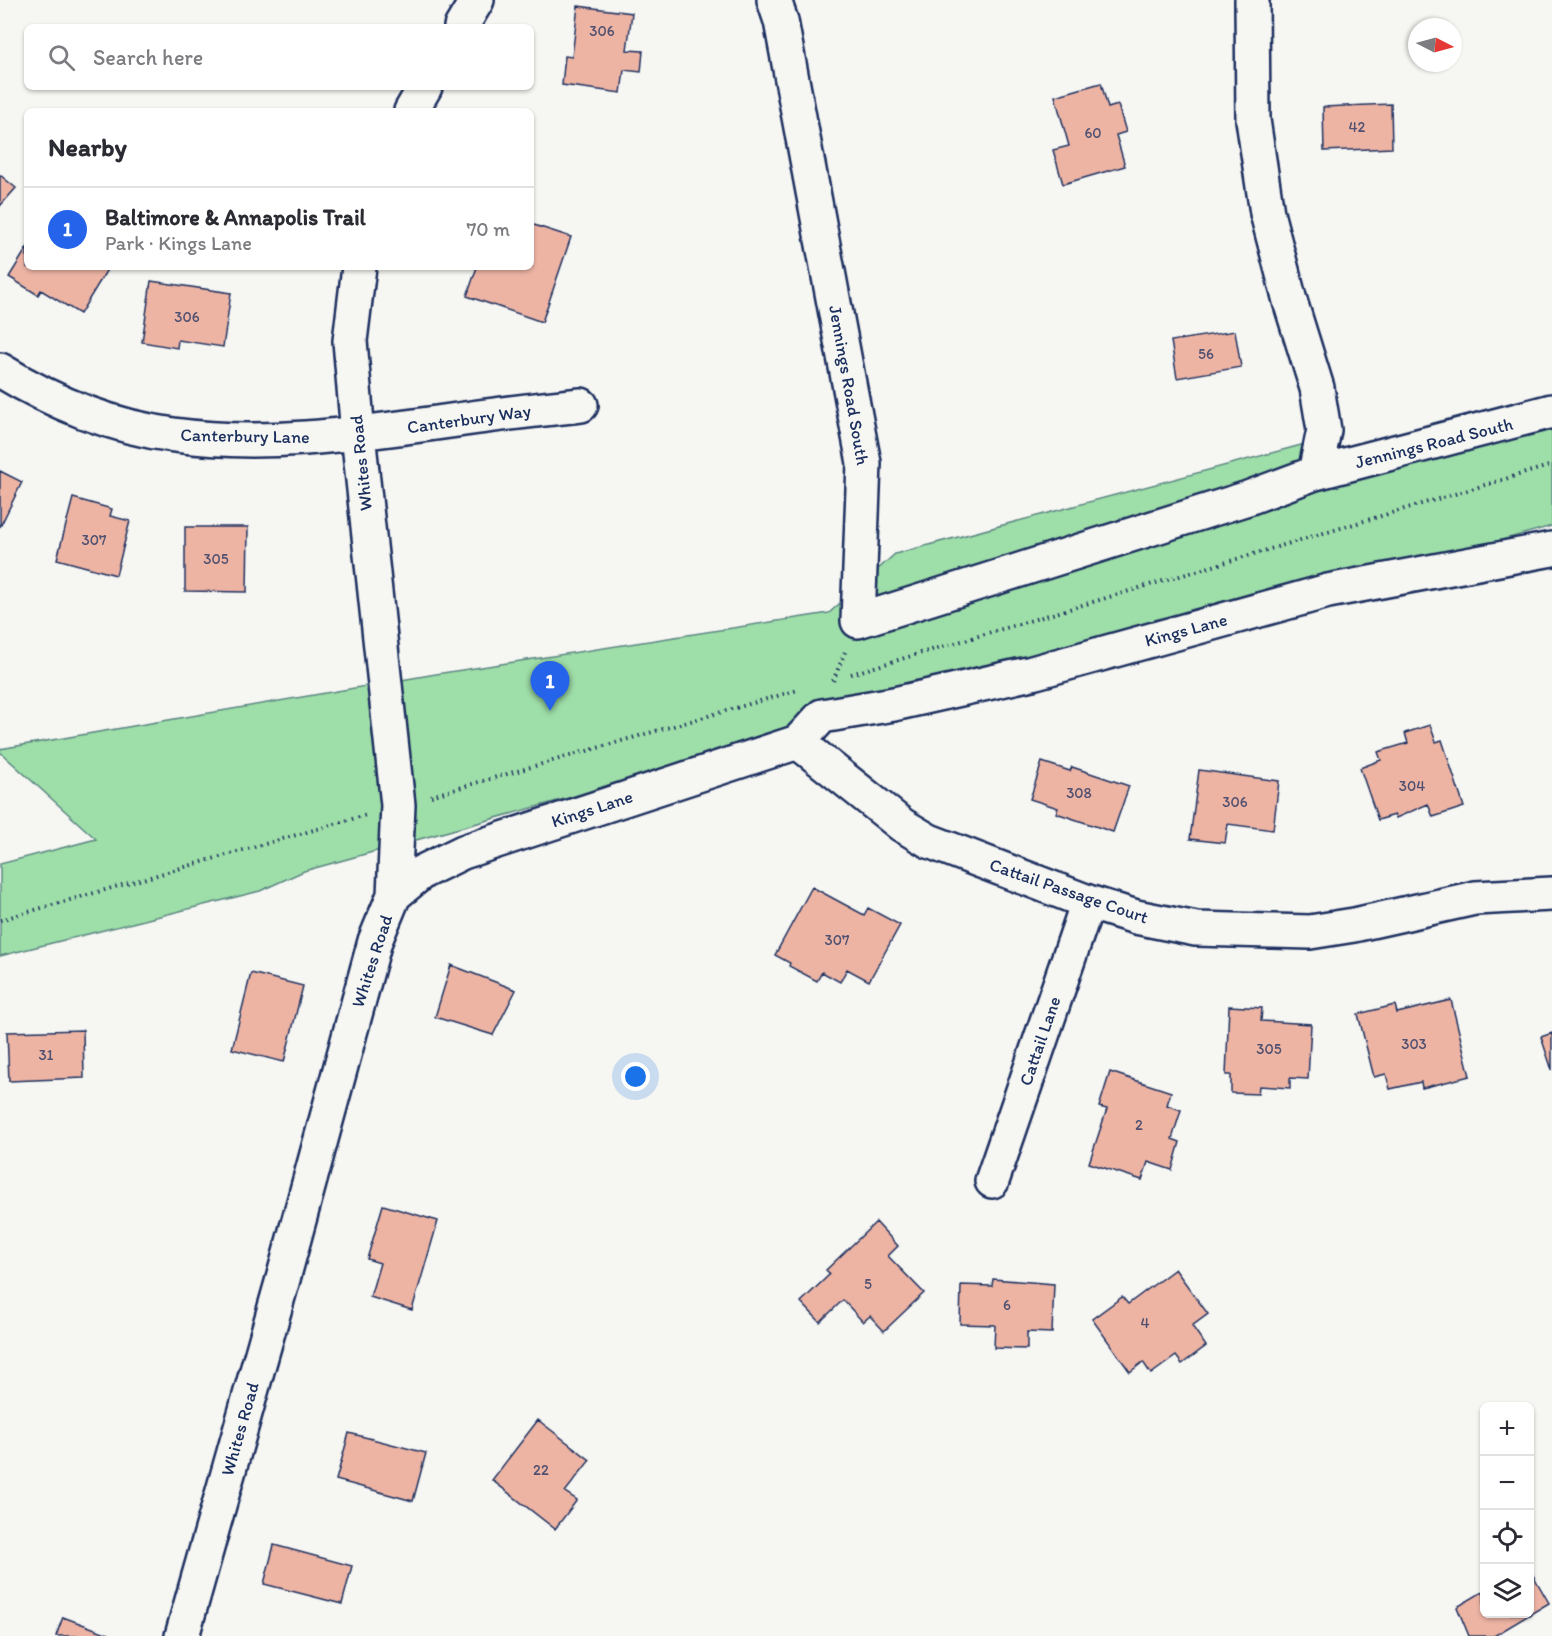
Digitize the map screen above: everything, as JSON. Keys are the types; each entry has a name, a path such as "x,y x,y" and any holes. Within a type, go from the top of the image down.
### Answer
{"street":[{"path":"463,24 477,0"},
{"name":"Jennings Road South","path":"774,0 783,32 864,463 858,621 1248,498 1315,473 1552,411"},
{"path":"1252,0 1253,120 1267,213 1290,301 1317,388 1324,430 1315,473"},
{"path":"413,108 423,90"},
{"name":"Whites Road","path":"182,1636 375,941 394,895 398,806 350,341 359,270"},
{"name":"Canterbury Lane","path":"0,370 47,397 109,419 172,435 208,439 284,440 358,434"},
{"name":"Canterbury Way","path":"358,434 581,405"},
{"name":"Kings Lane","path":"822,716 894,704 1032,673 1328,591 1552,549"},
{"path":"798,742 822,716"},
{"name":"Kings Lane","path":"394,895 422,872 463,852 798,742"},
{"name":"Cattail Passage Court","path":"798,742 902,825 929,842 1088,902 1136,917 1196,929 1310,932 1354,925 1475,898 1552,894"},
{"name":"Cattail Lane","path":"992,1181 1088,902"}],"path":[{"path":"822,683 1552,465"},
{"path":"822,716 858,621"},
{"path":"0,920 799,690"}],"green space":[{"path":"1552,417 1552,526 304,871 260,891 0,956 0,864 96,839 0,752 0,749 436,674 829,613 895,554 1305,444 1311,488"}],"building":[{"path":"578,6 632,13 627,50 643,51 641,72 624,70 621,93 562,85 565,56 572,57"},
{"path":"1101,83 1108,108 1118,105 1126,132 1116,135 1125,166 1063,184 1053,150 1069,146 1055,96"},
{"path":"1391,104 1392,148 1324,151 1323,107"},
{"path":"0,175 16,188 0,206"},
{"path":"534,225 571,237 542,322 467,296 476,270 534,270"},
{"path":"24,253 24,270 107,270 80,314 41,290 38,295 9,277"},
{"path":"151,281 231,293 223,347 178,340 177,348 142,342"},
{"path":"1235,331 1241,367 1177,378 1171,341"},
{"path":"0,471 22,482 0,527"},
{"path":"73,498 112,509 110,516 130,521 116,575 57,559"},
{"path":"185,527 248,527 247,592 185,591"},
{"path":"1430,725 1436,742 1442,740 1464,807 1433,817 1428,804 1396,818 1395,815 1378,820 1360,768 1381,760 1378,752 1408,743 1405,733"},
{"path":"1042,762 1070,771 1072,767 1129,786 1113,832 1056,813 1058,808 1030,799"},
{"path":"1199,770 1279,781 1273,830 1228,824 1225,843 1190,839"},
{"path":"812,887 864,915 868,908 900,925 869,981 847,969 840,982 822,972 817,981 789,966 790,963 775,955"},
{"path":"451,965 516,990 493,1035 435,1017"},
{"path":"251,973 303,986 284,1062 232,1049"},
{"path":"1451,1000 1470,1076 1422,1088 1421,1082 1390,1089 1386,1074 1374,1077 1358,1014 1395,1005 1397,1013"},
{"path":"1229,1006 1262,1008 1261,1021 1311,1024 1308,1079 1290,1078 1290,1088 1259,1086 1258,1094 1231,1093 1231,1075 1226,1075"},
{"path":"83,1030 84,1078 9,1081 7,1032"},
{"path":"1552,1033 1552,1070 1541,1037"},
{"path":"1110,1072 1171,1092 1167,1105 1181,1110 1172,1139 1180,1142 1172,1170 1148,1162 1142,1180 1089,1163 1107,1109 1099,1107"},
{"path":"383,1205 438,1221 412,1310 370,1297 380,1263 367,1259"},
{"path":"876,1222 898,1246 888,1256 924,1293 884,1331 870,1316 863,1322 843,1300 820,1322 801,1302 830,1274 826,1270"},
{"path":"1175,1269 1208,1314 1192,1326 1206,1346 1182,1364 1176,1356 1151,1374 1143,1362 1130,1372 1092,1319 1122,1297 1128,1304"},
{"path":"993,1279 1054,1284 1052,1333 1027,1332 1027,1349 994,1348 995,1325 960,1324 961,1285 992,1286"},
{"path":"538,1420 590,1460 565,1492 577,1500 555,1529 492,1480"},
{"path":"349,1433 426,1453 413,1501 336,1480"},
{"path":"274,1545 352,1566 342,1604 264,1584"},
{"path":"1534,1577 1549,1603 1534,1612"},
{"path":"1480,1593 1480,1618 1524,1618 1494,1636 1469,1636 1457,1607"},
{"path":"63,1617 114,1636 56,1636"}],"place":[{"name":"Baltimore & Annapolis Trail","path":"550,711"}]}
